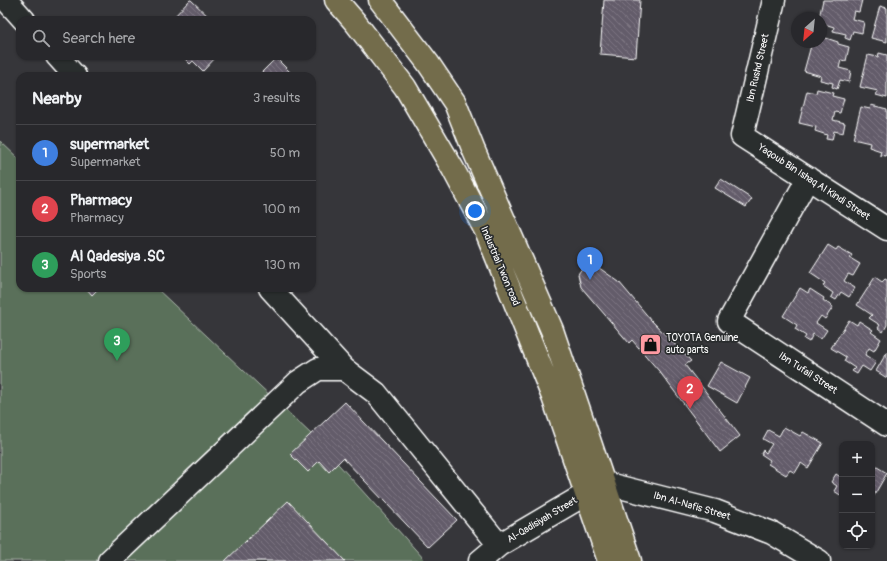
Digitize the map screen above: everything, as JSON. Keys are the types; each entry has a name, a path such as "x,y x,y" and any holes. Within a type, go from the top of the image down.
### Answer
{"highway":[{"name":"Industrial Twon road","path":"336,0 355,22 405,87 453,169 487,233 553,397 630,561"},
{"name":"Industrial Twon road","path":"380,0 456,103 474,151 552,330 595,488 609,561"}],"street":[{"path":"0,5 6,0 20,16"},
{"name":"Ibn Rushd Street","path":"742,136 774,0"},
{"path":"61,60 71,72"},
{"name":"Yaqoub Bin Ishaq Al Kindi Street","path":"742,136 887,229"},
{"name":"Ibn Tufail Street","path":"808,178 729,321 887,425"},
{"path":"274,292 344,368 376,393 499,545"},
{"path":"109,561 298,382 318,369 344,368"},
{"name":"Al-Qadisiyah Street","path":"480,561 499,545 595,488"},
{"name":"Ibn Al-Nafis Street","path":"595,488 715,511 772,533 819,561"}],"green space":[{"path":"0,141 16,156 16,292 160,292 311,434 424,559 422,561 0,561"}],"building":[{"path":"191,0 208,16 175,16"},
{"path":"604,0 640,0 636,57 600,54"},
{"path":"823,0 862,0 859,12 854,11 852,19 864,22 862,33 853,31 850,40 845,38 846,34 833,31 834,27 827,25 827,12 820,12"},
{"path":"880,6 887,8 887,42 871,38"},
{"path":"827,38 838,42 838,44 849,47 846,61 841,60 839,68 851,71 849,82 840,80 837,89 832,87 833,83 820,80 821,76 804,71 810,48 827,48"},
{"path":"879,53 887,55 887,98 876,95 878,91 860,87 868,55 878,57"},
{"path":"186,60 213,60 203,71 193,61 190,64"},
{"path":"274,60 278,60 290,72 262,72"},
{"path":"817,89 833,93 832,96 844,99 840,113 835,112 833,120 845,123 843,133 834,131 832,140 826,139 827,135 815,131 816,127 799,123 807,91 816,93"},
{"path":"871,105 887,109 886,156 880,155 881,151 869,147 870,143 853,139 861,107 870,109"},
{"path":"721,179 752,199 746,207 715,188"},
{"path":"828,245 836,250 838,247 852,255 850,258 860,264 853,276 848,274 844,281 855,288 849,297 841,292 836,300 831,297 833,293 823,286 825,283 810,273"},
{"path":"588,260 619,282 651,320 691,361 685,365 740,436 720,452 659,371 632,340 629,343 581,287 578,274"},
{"path":"875,277 882,282 885,279 887,280 887,325 883,332 878,328 880,325 869,318 872,315 857,305"},
{"path":"800,288 808,293 810,289 824,298 823,300 833,307 825,319 821,316 816,323 827,330 821,339 813,334 809,342 804,339 806,336 795,329 797,325 783,316"},
{"path":"849,320 857,325 859,321 873,330 871,332 881,339 874,351 869,348 865,355 876,362 870,371 862,366 857,374 852,371 855,368 844,361 846,357 831,348"},
{"path":"887,352 887,378 876,371"},
{"path":"721,362 750,378 737,403 707,386"},
{"path":"345,402 457,520 428,547 343,458 329,472 319,461 308,472 290,454"},
{"path":"784,427 800,436 803,432 823,443 808,468 801,463 795,473 790,470 786,475 768,464 770,460 761,454 763,450 766,453 772,444 763,439 768,430 779,436"},
{"path":"875,466 887,473 875,494"},
{"path":"836,474 839,476 839,494 834,491 837,486 831,482"},
{"path":"288,501 345,561 225,561"}],"place":[{"name":"supermarket","path":"590,280"},
{"name":"TOYOTA Genuine auto parts","path":"650,344"},
{"name":"Al Qadesiya .SC","path":"117,361"},
{"name":"Pharmacy","path":"690,409"}]}
